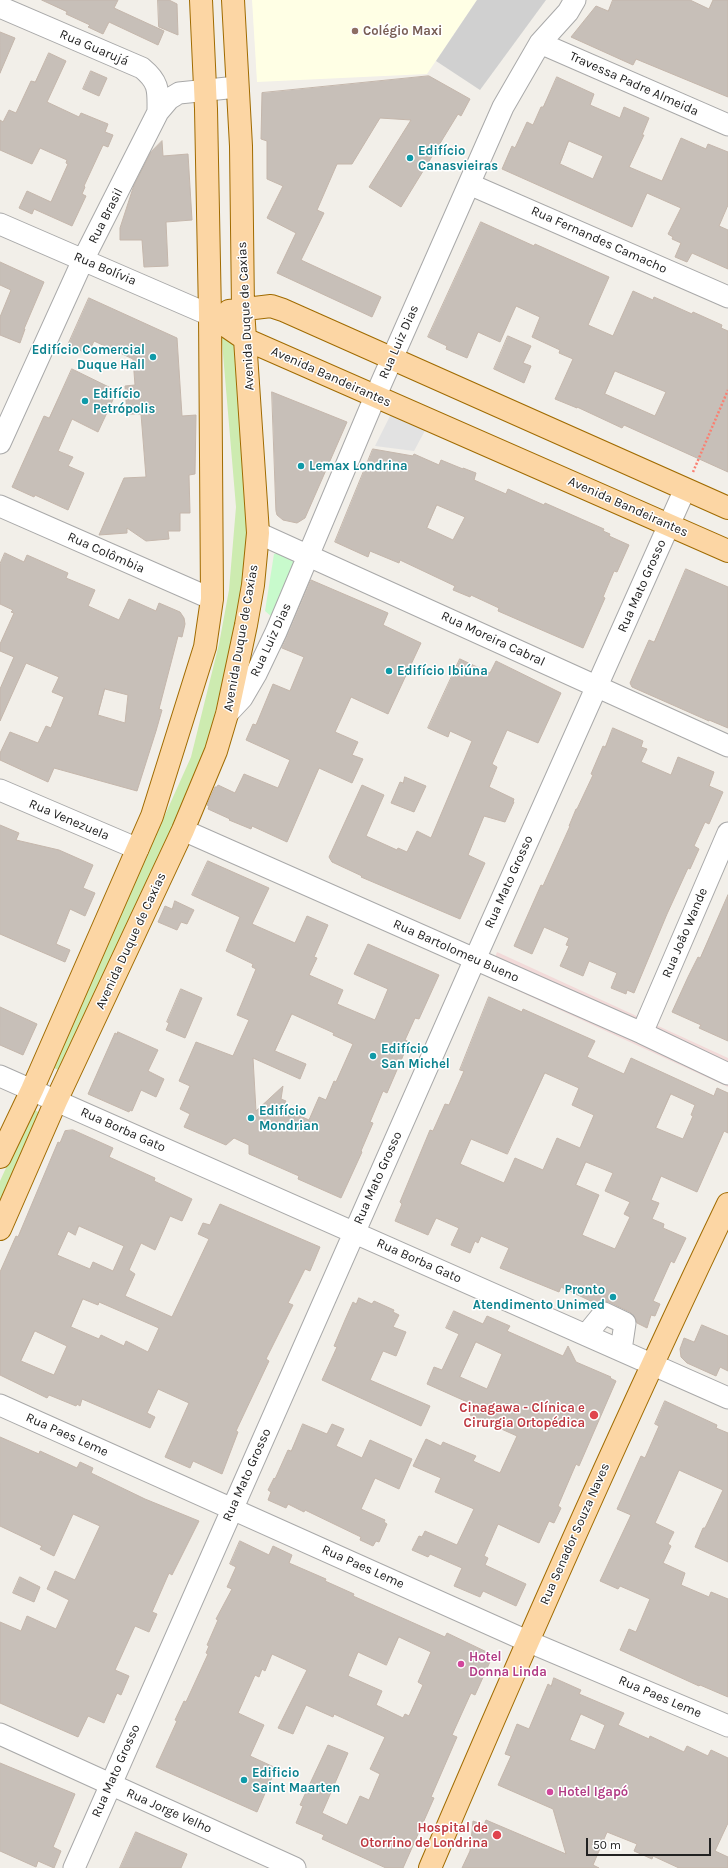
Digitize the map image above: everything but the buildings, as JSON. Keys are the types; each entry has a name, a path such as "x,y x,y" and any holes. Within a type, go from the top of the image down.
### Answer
{"main road":[{"path":"0,1157 32,1090 152,816 205,648 212,600 210,315 205,91 201,0"},
{"name":"Avenida Duque de Caxias","path":"0,1229 56,1101 183,830 216,751 228,714 253,585 258,533 243,309 241,146 233,0"},
{"path":"210,315 271,306 283,310 392,360 728,508"},
{"name":"Avenida Bandeirantes","path":"210,315 246,339 728,551"},
{"name":"Rua Senador Souza Naves","path":"430,1868 527,1640 652,1364 728,1204"}],"street":[{"name":"Rua Luiz Dias","path":"228,714 242,698 256,674 503,107 540,43 568,12 575,0"},
{"name":"Rua Guarujá","path":"0,7 142,68 153,77 157,86 158,112"},
{"name":"Travessa Padre Almeida","path":"540,43 728,125"},
{"name":"Rua Brasil","path":"0,444 83,260 158,112 169,100 179,93 237,88"},
{"name":"Rua Fernandes Camacho","path":"469,184 728,297"},
{"name":"Rua Bolívia","path":"0,224 210,315"},
{"name":"Rua Mato Grosso","path":"74,1868 474,959 685,490"},
{"name":"Rua Colômbia","path":"0,506 212,600"},
{"name":"Rua Moreira Cabral","path":"258,533 308,554 728,746"},
{"name":"Rua Venezuela","path":"0,790 138,850"},
{"name":"Rua Bartolomeu Bueno","path":"183,830 642,1033 728,1074"},
{"name":"Rua João Wande","path":"642,1033 728,832"},
{"name":"Rua Borba Gato","path":"0,1076 728,1398"},
{"path":"586,1335 604,1313 625,1323 621,1350"},
{"name":"Rua Paes Leme","path":"0,1405 527,1640 728,1726"},
{"name":"Rua Jorge Velho","path":"0,1734 295,1868"}],"path":[{"path":"685,490 728,390"}],"shaded area":[{"name":"Colégio Maxi","path":"252,0 477,0 427,74 257,82"},
{"path":"477,0 546,0 480,90 436,61"},
{"path":"393,410 428,425 414,451 375,446"},
{"path":"497,952 728,1058 728,1087 488,977"}],"green space":[{"path":"221,330 241,343 251,550 240,616 202,763 65,1073 52,1067 191,757 219,644 229,590 236,507"},
{"path":"280,552 287,554 297,563 272,617 265,611 274,554"},
{"path":"33,1109 45,1116 0,1218 0,1181"}],"place":[{"name":"Colégio Maxi","path":"355,31"},
{"name":"Edifício Canasvieiras","path":"410,158"},
{"name":"Edifício Comercial Duque Hall","path":"153,357"},
{"name":"Edifício Petrópolis","path":"85,401"},
{"name":"Lemax Londrina","path":"301,466"},
{"name":"Edifício Ibiúna","path":"389,671"},
{"name":"Edifício San Michel","path":"373,1056"},
{"name":"Edifício Mondrian","path":"251,1118"},
{"name":"Pronto Atendimento Unimed","path":"613,1297"},
{"name":"Cinagawa - Clínica e Cirurgia Ortopédica","path":"594,1415"},
{"name":"Hotel Donna Linda","path":"461,1664"},
{"name":"Edificio Saint Maarten","path":"244,1780"},
{"name":"Hotel Igapó","path":"550,1792"},
{"name":"Hospital de Otorrino de Londrina","path":"497,1835"}]}
